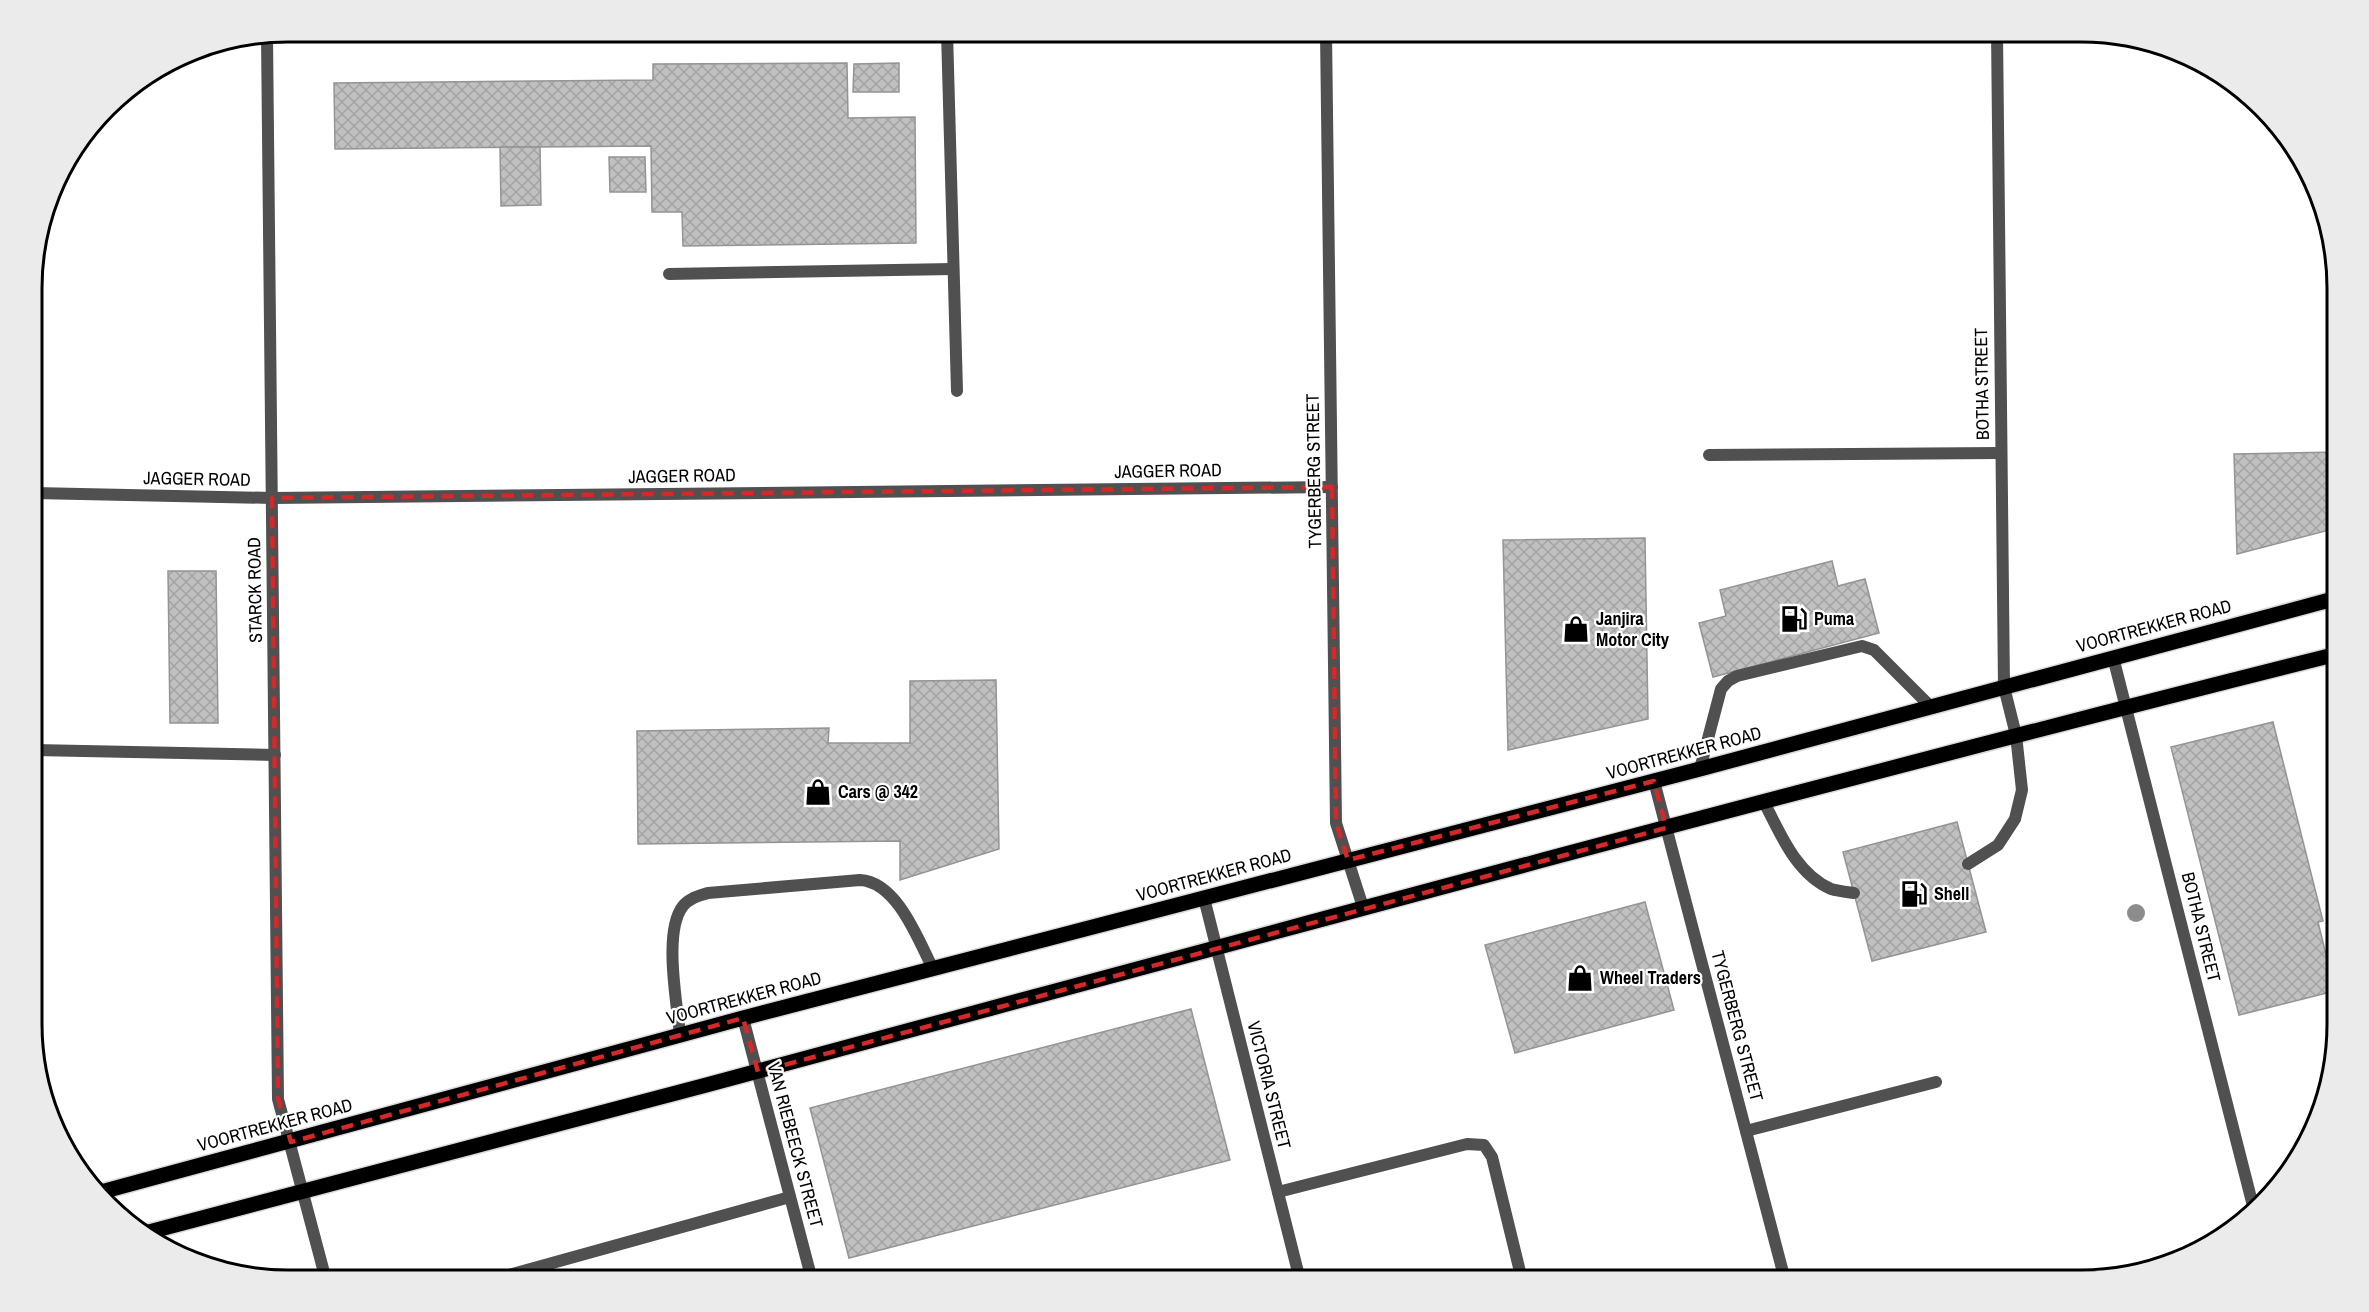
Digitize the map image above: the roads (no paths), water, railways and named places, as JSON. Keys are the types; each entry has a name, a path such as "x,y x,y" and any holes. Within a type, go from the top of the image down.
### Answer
{"main road":[{"name":"VOORTREKKER ROAD","path":"107,1190 680,1035 1700,769 2327,601"},
{"path":"154,1231 758,1071 1215,946 2016,735 2327,657"}],"street":[{"path":"947,42 957,391"},
{"name":"TYGERBERG STREET","path":"1326,42 1336,823 1363,907"},
{"name":"BOTHA STREET","path":"1968,864 1998,845 2015,819 2022,790 2016,735 2004,687 1997,42"},
{"name":"STARCK ROAD","path":"267,43 278,1099 323,1270"},
{"path":"669,274 953,269"},
{"path":"1709,455 2001,453"},
{"name":"JAGGER ROAD","path":"42,493 272,498 1332,487"},
{"path":"1700,769 1721,689 1737,676 1862,646 1874,650 1930,706"},
{"name":"BOTHA STREET","path":"2113,657 2252,1201"},
{"path":"42,750 275,755"},
{"name":"TYGERBERG STREET","path":"1654,781 1782,1270"},
{"path":"1764,802 1789,851 1808,872 1831,888 1854,893"},
{"path":"680,1035 672,948 674,930 682,907 689,900 708,893 872,880 891,894 933,969"},
{"name":"VICTORIA STREET","path":"1204,898 1298,1270"},
{"name":"VAN RIEBEECK STREET","path":"744,1018 809,1270"},
{"path":"1746,1131 1936,1082"},
{"path":"1278,1192 1467,1144 1484,1145 1492,1157 1520,1270"},
{"path":"527,1270 790,1197"}],"place":[{"name":"Puma","path":"1794,619"},
{"name":"Janjira Motor City","path":"1576,629"},
{"name":"Cars @ 342","path":"818,792"},
{"name":"Shell","path":"1914,894"},
{"name":"Wheel Traders","path":"1580,978"}]}
